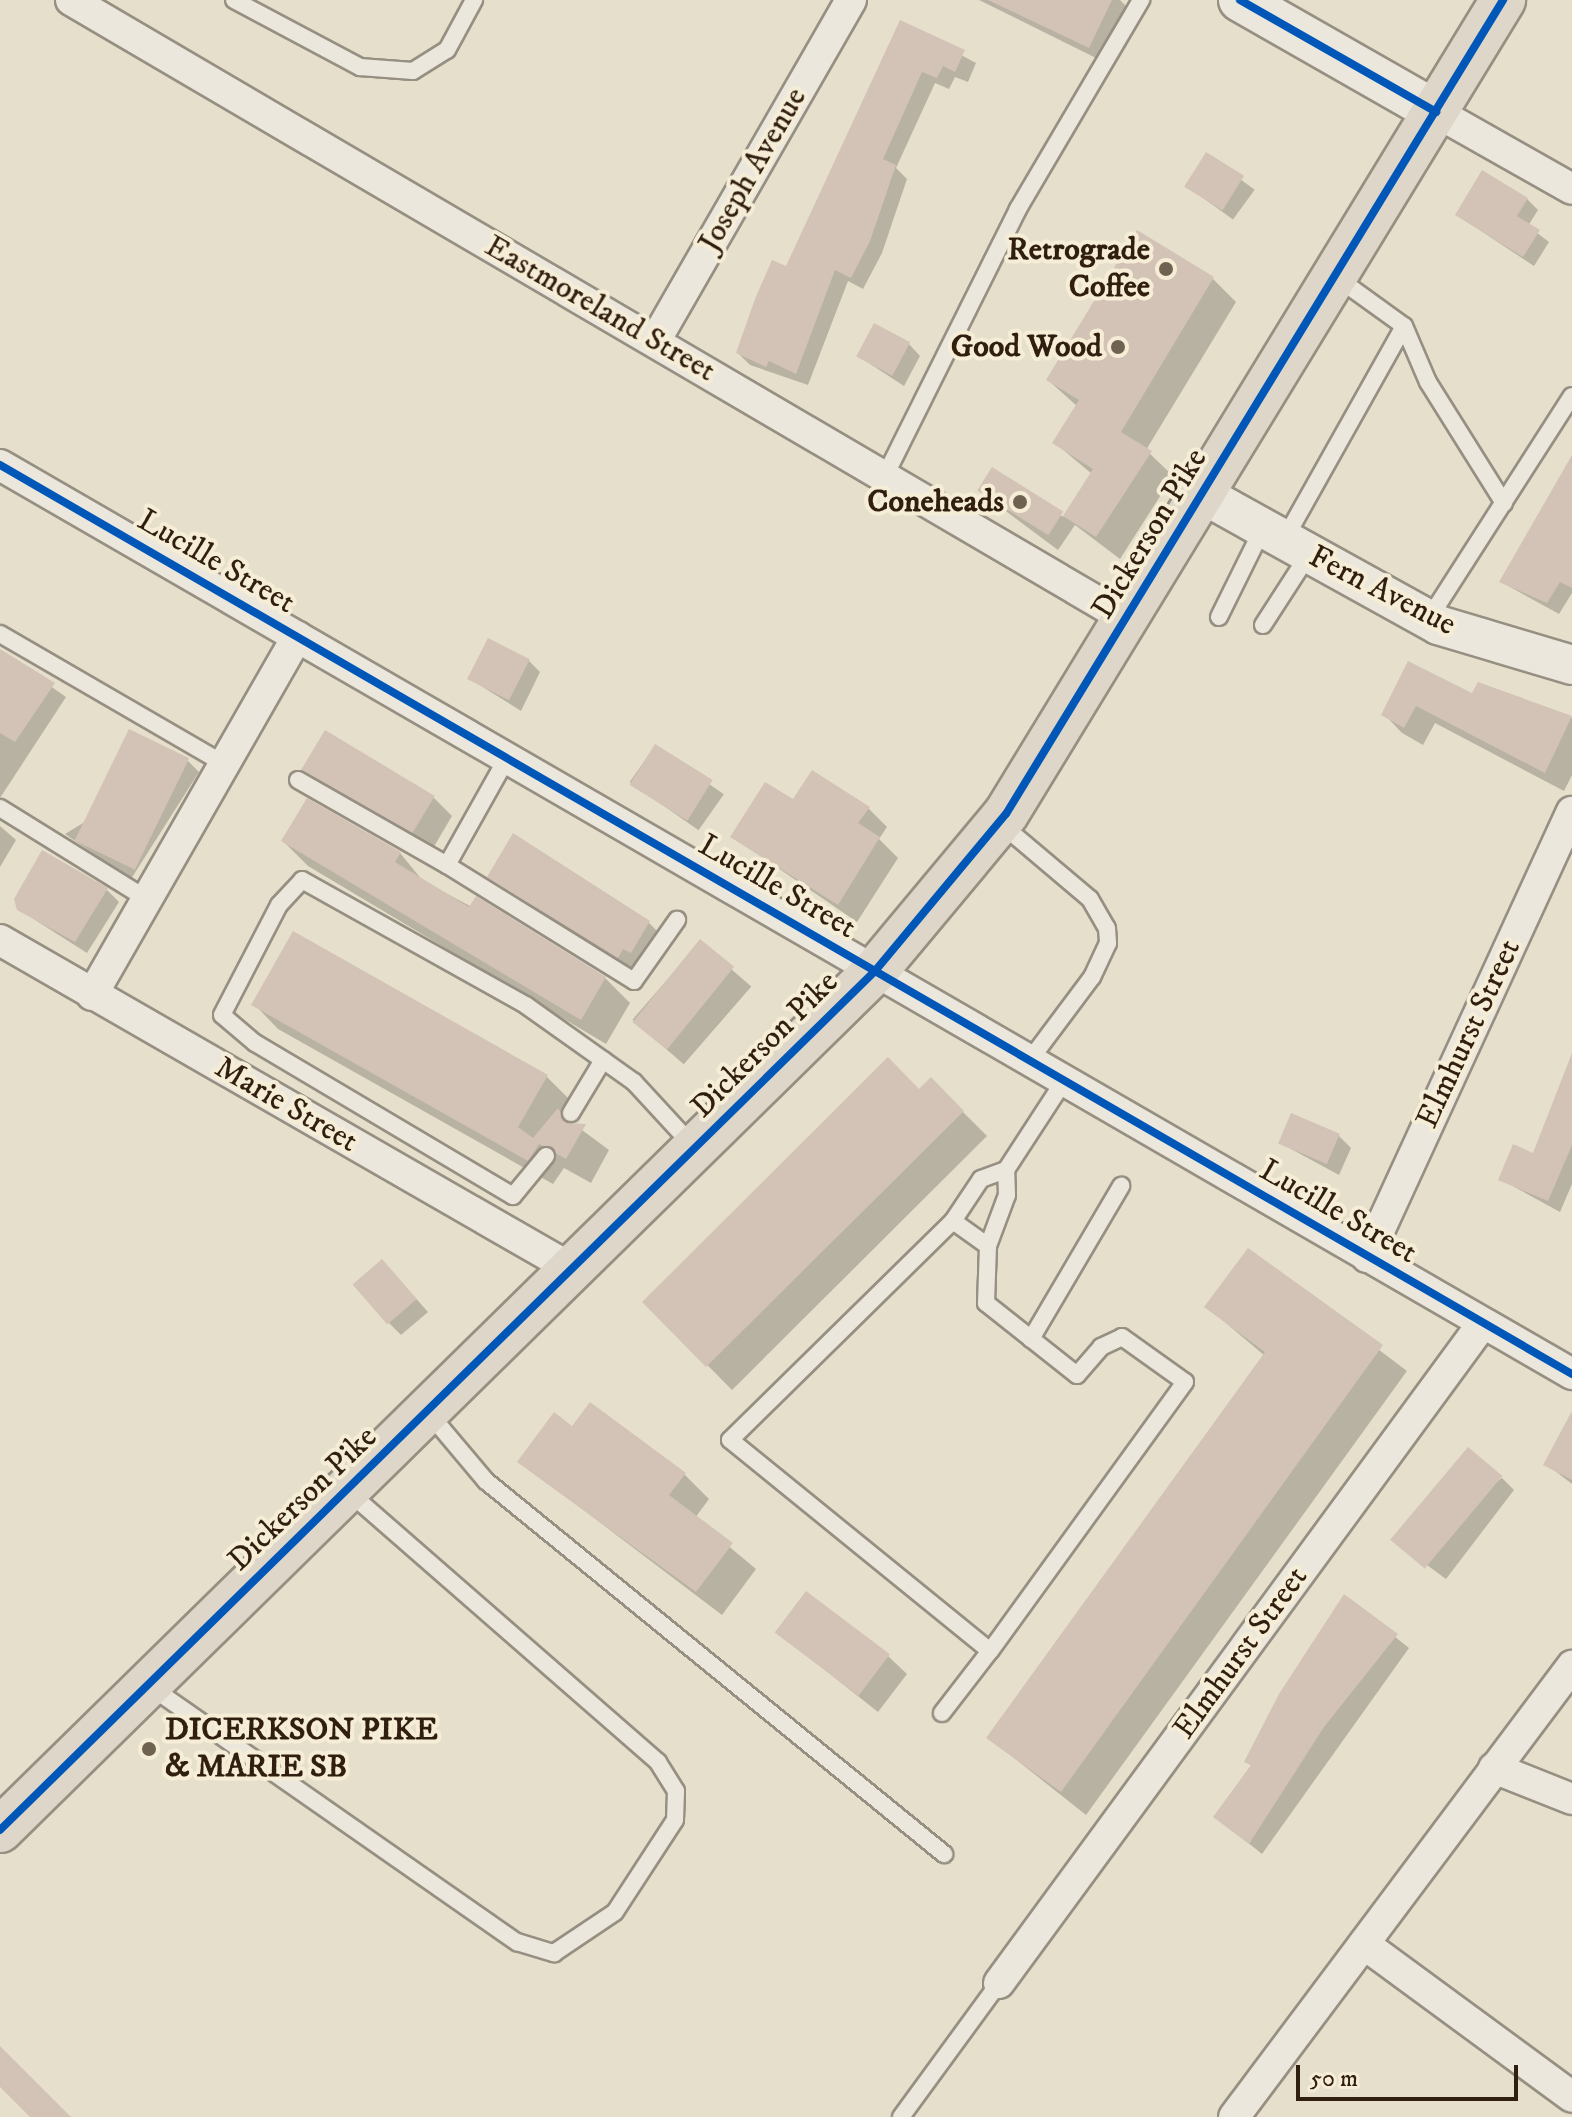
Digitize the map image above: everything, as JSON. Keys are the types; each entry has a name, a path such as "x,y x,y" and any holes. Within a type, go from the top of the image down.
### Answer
{"main road":[{"name":"Dickerson Pike","path":"0,1830 875,971 998,822 1127,619 1503,0"},
{"path":"1249,2 1436,112"}],"street":[{"name":"Eastmoreland Street","path":"71,0 1127,619"},
{"name":"Joseph Avenue","path":"655,341 851,0"},
{"path":"1436,112 1572,189"},
{"name":"Lucille Street","path":"0,465 1572,1374"},
{"name":"Fern Avenue","path":"1202,494 1428,620 1572,665"},
{"path":"92,995 297,637"},
{"name":"Elmhurst Street","path":"1367,1257 1572,812"},
{"name":"Marie Street","path":"0,940 572,1269"},
{"name":"Elmhurst Street","path":"999,1983 1483,1323"},
{"path":"1244,2113 1364,1944 1572,1666"},
{"path":"1494,1768 1572,1799"},
{"path":"1364,1944 1572,2097"}],"lane":[{"path":"234,0 360,67 413,71 447,50 474,0"},
{"path":"885,476 1018,209 1141,0"},
{"path":"1335,276 1404,326 1428,382 1504,503"},
{"path":"1219,617 1285,540 1404,326"},
{"path":"1428,620 1572,396"},
{"path":"1263,625 1285,540"},
{"path":"0,634 224,764"},
{"path":"447,865 507,758"},
{"path":"298,780 447,865 634,981 677,920"},
{"path":"0,808 147,899"},
{"path":"998,822 1090,899 1107,928 1108,943 1092,977 1030,1060"},
{"path":"546,1156 513,1196 255,1043 222,1015 279,905 302,880 527,1006 634,1082 695,1148"},
{"path":"571,1113 603,1060"},
{"path":"942,1713 1185,1382 1122,1337 1101,1347 1077,1375 986,1303 988,1246 1007,1195 1006,1170 1064,1081"},
{"path":"990,1651 730,1440 953,1221 981,1179 1006,1170"},
{"path":"1031,1339 1121,1186"},
{"path":"953,1221 988,1246"},
{"path":"427,1411 486,1481 944,1854"},
{"path":"147,1684 517,1942 554,1953 615,1912 675,1820 676,1791 658,1762 346,1490"},
{"path":"901,2117 999,1983"}],"building":[{"path":"988,0 1112,0 1089,48"},
{"path":"900,20 965,50 955,72 943,66 937,78 922,72 883,159 896,165 870,241 851,278 835,270 796,374 769,361 766,367 736,353 755,299 772,260 786,266"},
{"path":"1206,152 1244,176 1222,211 1184,187"},
{"path":"1482,170 1528,198 1517,216 1540,230 1523,257 1455,215"},
{"path":"1137,230 1214,277 1121,432 1152,451 1096,537 1063,516 1093,469 1052,443 1079,400 1046,380"},
{"path":"874,323 910,342 892,376 856,357"},
{"path":"1572,455 1572,588 1560,582 1547,603 1499,582"},
{"name":"Coneheads","path":"992,467 1063,512 1048,535 977,491"},
{"path":"488,638 530,659 509,700 467,679"},
{"path":"0,649 55,683 15,742 0,733"},
{"path":"1408,661 1472,693 1478,682 1572,716 1545,773 1416,706 1404,728 1381,715"},
{"path":"129,729 189,758 135,870 75,840"},
{"path":"325,730 435,796 411,836 301,770"},
{"path":"655,744 713,780 687,821 630,785"},
{"path":"812,770 870,807 858,823 880,837 838,905 730,837 765,782 793,799"},
{"path":"307,798 401,852 395,862 469,907 476,896 606,977 581,1020 281,841"},
{"path":"513,833 650,921 631,953 623,949 618,958 487,877"},
{"path":"42,850 108,888 75,942 17,910 14,899"},
{"path":"293,931 548,1075 518,1127 533,1138 558,1108 566,1123 586,1124 566,1159 539,1144 528,1161 251,1005"},
{"path":"700,939 734,967 667,1050 633,1022"},
{"path":"1572,1053 1572,1145 1548,1201 1498,1180 1513,1144 1533,1153"},
{"path":"888,1057 919,1089 931,1077 964,1111 706,1367 642,1302"},
{"path":"1291,1113 1340,1134 1327,1164 1278,1143"},
{"path":"1248,1248 1383,1345 1061,1792 986,1738 1265,1352 1204,1307"},
{"path":"382,1259 417,1299 387,1325 353,1285"},
{"path":"590,1402 686,1473 669,1495 733,1543 696,1592 517,1462 554,1412 572,1426"},
{"path":"1572,1411 1572,1480 1543,1465"},
{"path":"1468,1447 1502,1476 1425,1569 1390,1540"},
{"path":"806,1591 890,1654 859,1696 775,1633"},
{"path":"1344,1594 1398,1634 1324,1727 1249,1844 1213,1817 1251,1765 1244,1762 1279,1694"},
{"path":"0,2046 71,2117 30,2117 0,2087"}],"cycle path":[{"path":"1240,0 1436,112"},
{"path":"0,1830 875,971 1006,814 1503,0"},
{"path":"0,465 1572,1374"}],"place":[{"name":"Retrograde Coffee","path":"1166,269"},
{"name":"Good Wood","path":"1118,347"},
{"name":"Coneheads","path":"1020,502"},
{"name":"DICERKSON PIKE & MARIE SB","path":"149,1749"}]}
